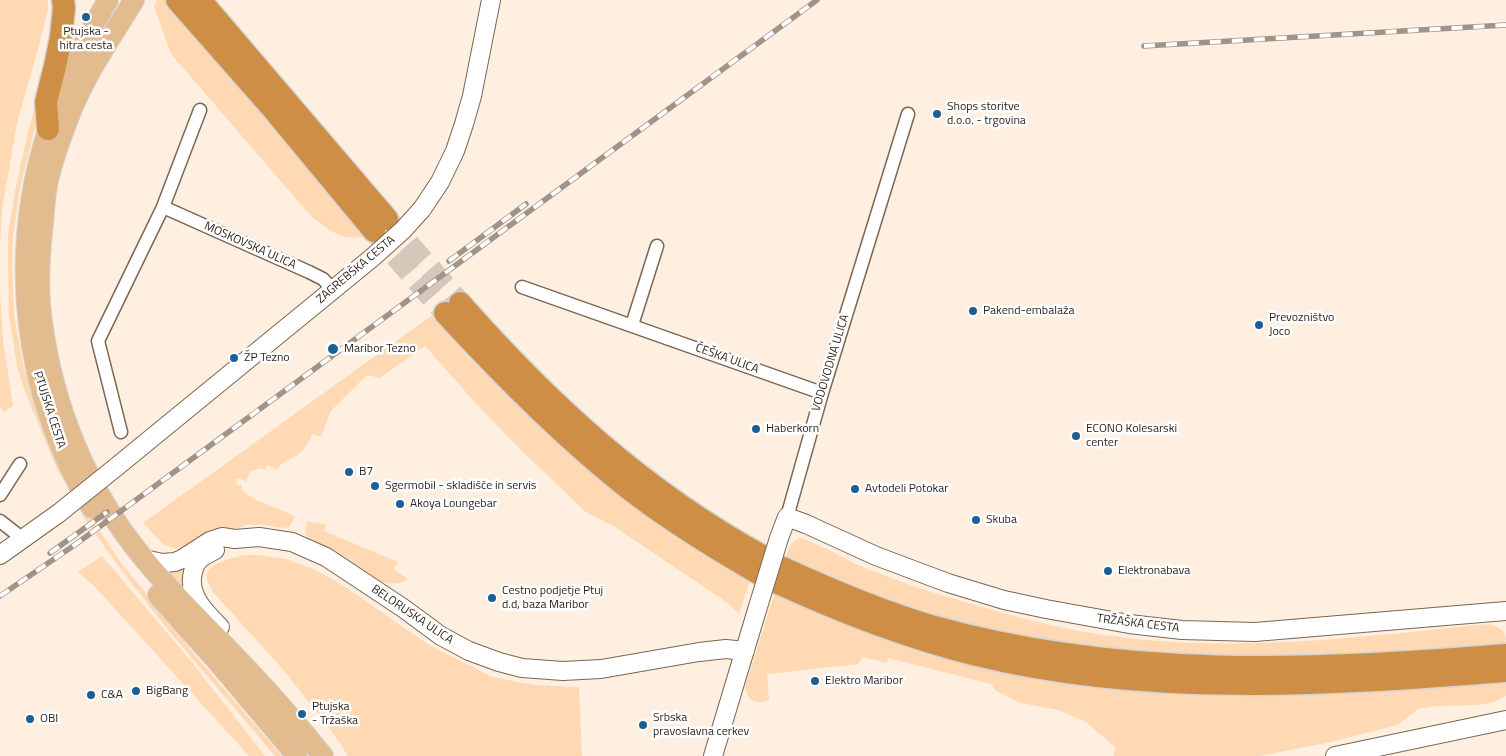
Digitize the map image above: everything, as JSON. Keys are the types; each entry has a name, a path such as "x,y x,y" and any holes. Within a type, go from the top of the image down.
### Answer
{"highway":[{"path":"48,129 46,102 61,37 63,0"},
{"path":"177,0 272,108 381,225 200,0"},
{"path":"452,308 525,397 560,430 629,489 681,526 771,570 930,626 1023,648 1086,658 1182,666 1276,668 1376,664 1506,655"},
{"path":"771,570 812,599 871,623 932,643 996,659 1088,674 1152,680 1249,684 1384,680 1506,671"}],"main road":[{"name":"PTUJSKA CESTA","path":"108,0 76,60 48,129 29,212 26,254 26,304 36,375 54,430 77,482 94,511 123,553 292,752"},
{"name":"PTUJSKA CESTA","path":"134,0 92,68 80,92 67,121 48,180 40,254 40,301 50,367 77,449 104,504 120,527 168,587 232,653 323,756"}],"street":[{"name":"ZAGREBŠKA CESTA","path":"22,539 59,513 333,290 373,257 422,210 440,182 458,142 472,96 491,0"},
{"path":"122,432 98,341 163,207 200,110"},
{"name":"VODOVODNA ULICA","path":"713,756 908,114"},
{"name":"MOSKOVSKA ULICA","path":"163,207 309,272 323,280 333,290"},
{"path":"632,325 657,246"},
{"name":"ČEŠKA ULICA","path":"522,287 822,393"},
{"path":"0,495 20,464"},
{"name":"TRŽAŠKA CESTA","path":"787,517 876,556 948,584 1020,604 1129,624 1182,630 1255,632 1506,611"},
{"path":"0,521 22,539 0,555"},
{"name":"BELORUSKA ULICA","path":"234,539 259,536 292,542 326,557 441,636 469,651 522,668 563,671 601,669 699,652 726,649 745,651"},
{"path":"144,559 162,563 174,562 210,541 222,537 234,539"},
{"name":"PTUJSKA CESTA","path":"232,653 227,635 208,615 195,597 192,581 193,573 200,559 234,539"},
{"path":"1335,756 1506,720"}],"shaded area":[{"path":"0,0 48,0 48,9 17,123 2,210 0,247"},
{"path":"157,0 172,0 368,237 358,238 337,234 311,216 171,54 154,6"},
{"path":"42,80 47,80 20,188 13,236 12,259 14,316 24,368 32,394 54,449 87,513 119,560 196,656 282,756 275,756 168,630 116,563 83,516 56,467 24,389 17,366 9,315 8,235 16,186"},
{"path":"0,294 3,340 13,406 4,412 0,407"},
{"path":"431,316 444,323 465,354 583,467 645,515 703,554 750,581 739,614 729,604 615,527 587,513 481,409 425,346 380,378 367,375 331,411 321,437 312,434 309,442 295,457 280,465 277,469 267,465 265,470 259,468 250,472 246,481 237,478 236,484 242,486 241,490 256,500 295,516 289,527 246,525 176,549 164,545 143,523"},
{"path":"307,521 326,525 324,531 398,562 393,569 408,579 390,584 372,579 308,539 305,533"},
{"path":"800,538 817,544 865,568 935,593 1067,629 1104,635 1152,641 1200,643 1296,642 1488,624 1503,632 1506,638 1506,648 1344,659 1111,654 948,624 785,560 792,544"},
{"path":"244,555 286,559 316,570 344,586 429,645 490,676 535,685 579,687 582,756 348,756 335,736 287,674 213,592 208,583 208,572 211,568 221,562"},
{"path":"102,556 191,661 265,756 249,756 95,587 78,572"},
{"path":"184,567 186,569 186,592 166,570"},
{"path":"776,589 897,640 1506,676 1506,696 1494,702 1479,705 1436,706 1418,709 1399,724 1331,742 1259,756 1114,756 1115,747 1086,722 1058,710 1021,703 996,691 991,684 888,658 887,663 863,657 858,664 767,674 769,700 753,701 748,696 745,687"}],"tunnel":[{"path":"387,219 460,303"},
{"path":"374,231 445,313"}],"railway":[{"path":"0,596 76,544 817,0"},
{"path":"1144,46 1506,25"},
{"path":"449,261 526,204"},
{"path":"50,553 107,512"}],"place":[{"name":"Ptujska - hitra cesta","path":"86,17"},
{"name":"Shops storitve d.o.o. - trgovina","path":"937,114"},
{"name":"Pakend-embalaža","path":"973,311"},
{"name":"Prevozništvo Joco","path":"1259,325"},
{"name":"Maribor Tezno","path":"333,349"},
{"name":"ŽP Tezno","path":"234,358"},
{"name":"Haberkorn","path":"756,429"},
{"name":"ECONO Kolesarski center","path":"1076,436"},
{"name":"B7","path":"349,472"},
{"name":"Sgermobil - skladišče in servis","path":"375,486"},
{"name":"Avtodeli Potokar","path":"855,489"},
{"name":"Akoya Loungebar","path":"400,504"},
{"name":"Skuba","path":"976,520"},
{"name":"Elektronabava","path":"1108,571"},
{"name":"Cestno podjetje Ptuj d.d, baza Maribor","path":"492,598"},
{"name":"Elektro Maribor","path":"815,681"},
{"name":"BigBang","path":"136,691"},
{"name":"C&A","path":"91,695"},
{"name":"Ptujska - Tržaška","path":"302,714"},
{"name":"OBI","path":"30,719"},
{"name":"Srbska pravoslavna cerkev","path":"643,725"}]}
